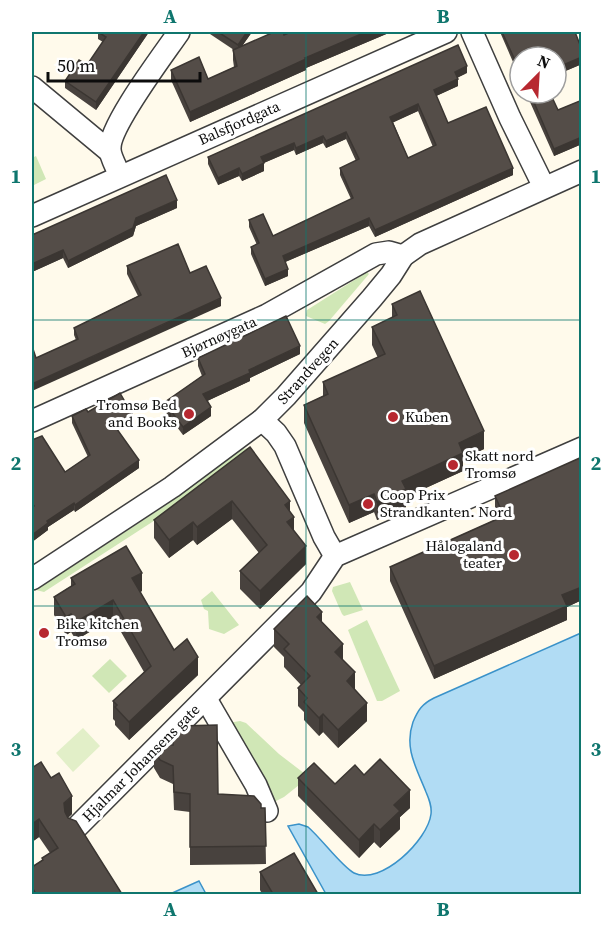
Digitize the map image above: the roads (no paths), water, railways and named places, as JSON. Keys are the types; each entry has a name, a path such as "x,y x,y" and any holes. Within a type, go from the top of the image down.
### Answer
{"street":[{"path":"109,151 112,139 126,112 179,32"},
{"name":"Balsfjordgata","path":"32,216 447,32"},
{"path":"472,32 544,187"},
{"path":"32,87 109,151 120,176"},
{"name":"Strandvegen","path":"32,579 172,487 262,420 372,298 403,256 422,243 582,171"},
{"name":"Bjørnøygata","path":"32,421 267,315 376,254 389,252 403,256"},
{"path":"262,420 276,433 285,446 324,537 335,556 582,448"},
{"name":"Hjalmar Johansens gate","path":"77,827 311,592 335,556"},
{"name":"Hjalmar Johansens gate","path":"206,699 256,785 267,811"}],"water":[{"path":"581,633 581,894 326,894 288,826 299,824 308,827 354,873 365,875 377,873 389,867 402,858 422,836 431,814 429,800 415,766 410,740 413,722 421,708 434,698"},
{"path":"199,881 206,894 170,894"}],"place":[{"name":"Tromsø Bed and Books","path":"189,414"},
{"name":"Kuben","path":"393,417"},
{"name":"Skatt nord Tromsø","path":"453,465"},
{"name":"Coop Prix Strandkanten. Nord","path":"368,504"},
{"name":"Hålogaland teater","path":"514,555"},
{"name":"Bike kitchen Tromsø","path":"44,633"}]}
